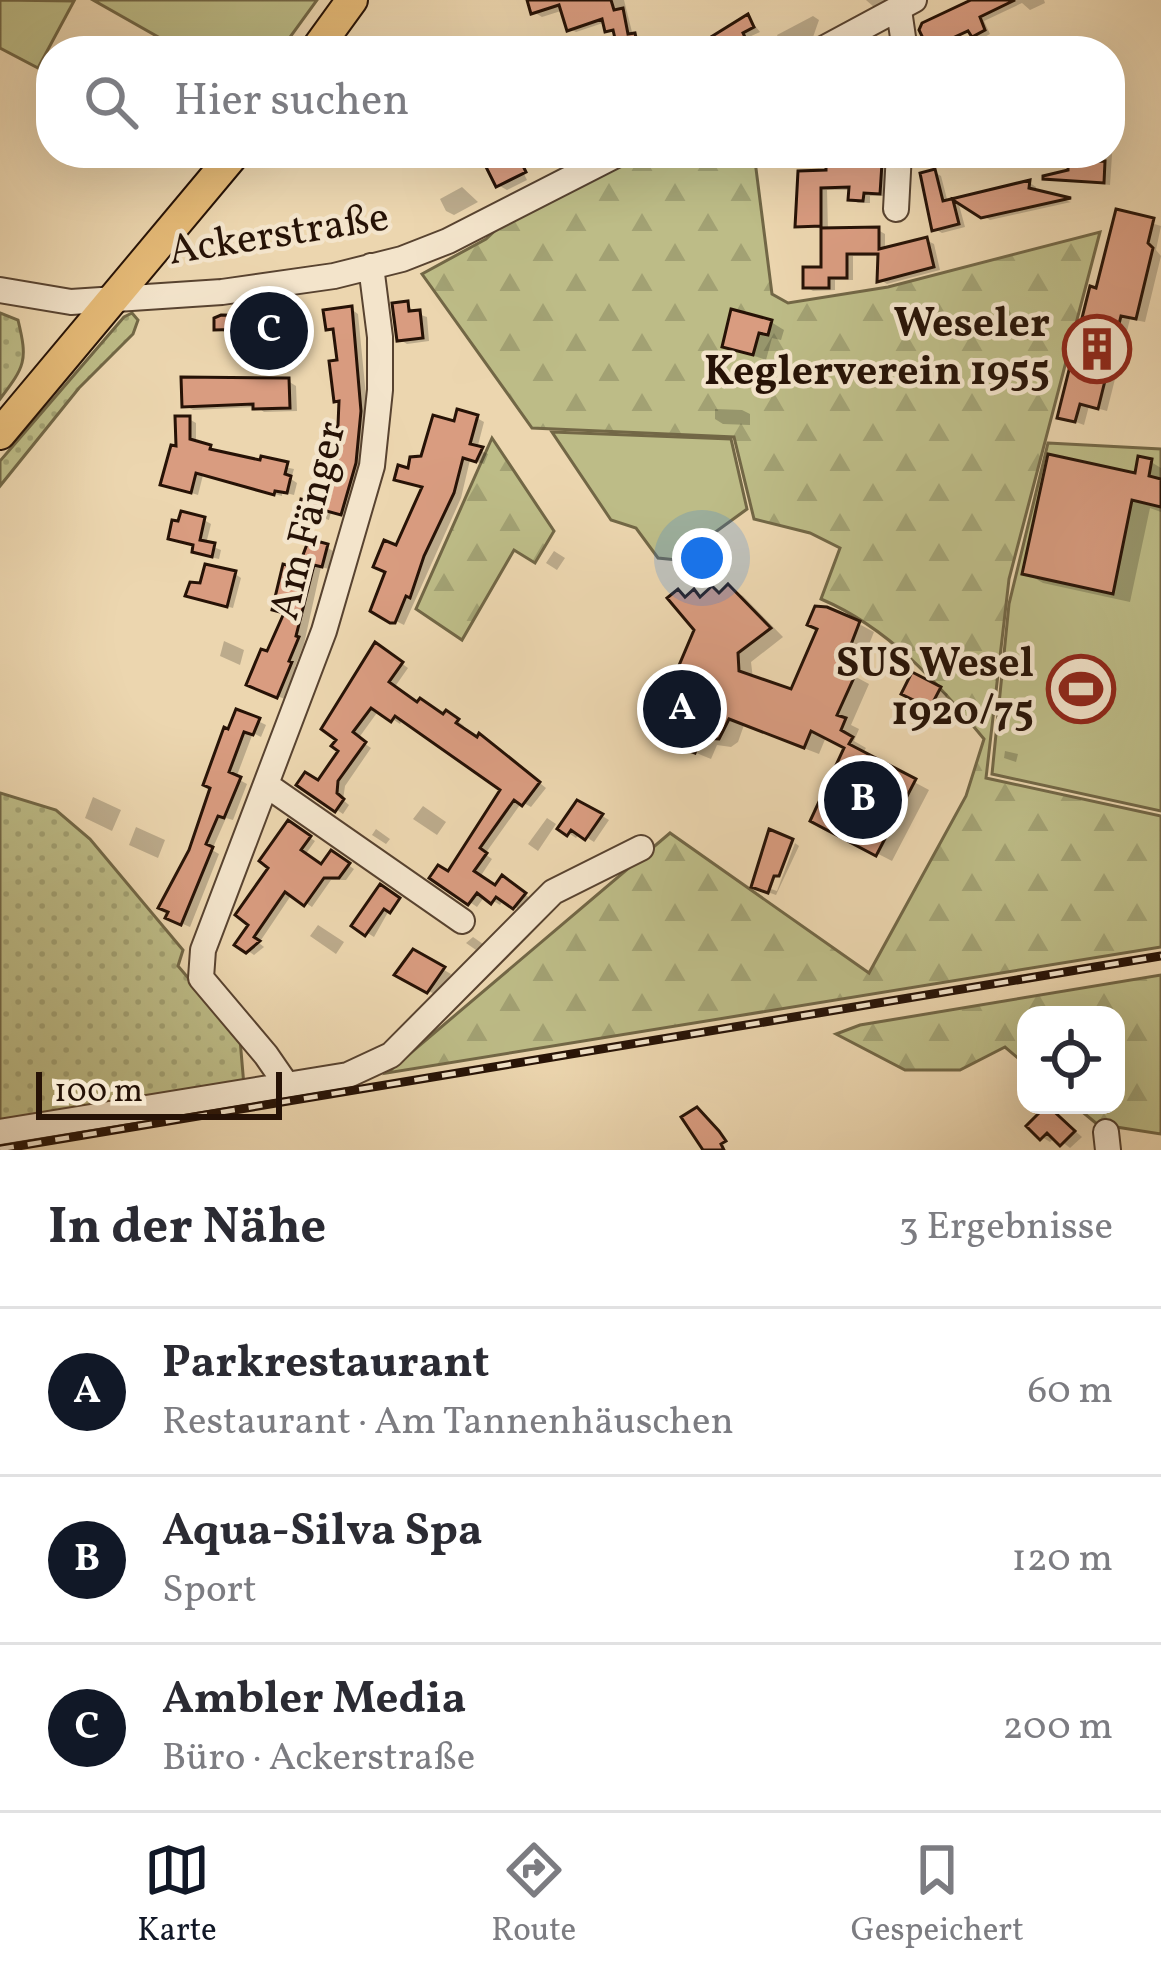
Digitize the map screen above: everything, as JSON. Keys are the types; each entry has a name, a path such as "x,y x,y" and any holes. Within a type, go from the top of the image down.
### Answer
{"main road":[{"path":"326,36 352,0"},
{"path":"0,434 222,168"}],"street":[{"path":"848,36 907,5"},
{"path":"905,36 907,5"},
{"name":"Ackerstraße","path":"0,290 71,302 222,292 402,260 591,168"},
{"path":"896,209 898,168"},
{"name":"Am Fänger","path":"286,1084 200,978 203,950 324,631 372,466 380,337 371,266"},
{"path":"268,786 462,921"},
{"path":"0,1132 348,1075 391,1054 554,892 641,848"}],"green space":[{"path":"0,0 74,1 55,36 36,36 36,67 0,48"},
{"path":"93,0 317,0 291,36 157,36"},
{"path":"616,168 756,168 772,294 788,303 888,287 1100,232 1009,579 986,778 1161,816 1161,947 387,1073 670,833 869,973 966,796 984,739 890,641 821,599 840,548 810,533 754,519 734,437 532,428 422,274 486,239 500,226"},
{"path":"0,313 18,320 23,354 19,370 0,399"},
{"path":"132,313 138,320 133,334 79,388 0,486 0,461"},
{"path":"552,432 731,439 747,509 677,560 658,558 636,528 611,520"},
{"path":"492,438 554,531 535,563 514,550 462,640 416,609"},
{"name":"SUS Wesel 1920/75","path":"1048,443 1161,449 1161,811 992,774 1009,604"},
{"path":"0,793 56,810 90,839 183,950 178,966 240,1039 244,1086 0,1126"},
{"path":"1161,975 1161,1134 1097,1124 1085,1114 1125,1114 1125,1006 1017,1006 1017,1057 1005,1047 960,1070 905,1070 836,1034 860,1025"}],"building":[{"path":"527,0 611,0 614,10 623,8 628,34 636,36 605,32 602,19 567,31 559,5 531,14"},
{"path":"971,0 1015,0 980,17 985,30 974,36 968,31 957,36 922,36 922,23"},
{"path":"748,14 754,27 744,36 712,36"},
{"path":"486,168 524,168 526,172 496,187"},
{"path":"882,168 880,194 864,193 863,201 848,200 849,187 821,188 821,226 795,227 798,171"},
{"path":"1105,168 1104,183 1043,179 1068,170"},
{"path":"935,169 943,201 1030,180 1029,188 1071,198 981,218 953,200 959,224 932,231 920,173"},
{"path":"1116,209 1154,218 1148,243 1153,248 1136,319 1121,316 1098,409 1080,404 1075,422 1057,418 1090,286 1096,288"},
{"path":"879,227 879,249 927,237 934,267 877,282 878,254 847,254 847,278 829,278 829,288 803,288 803,267 821,267 821,228"},
{"path":"408,301 409,311 420,310 423,338 397,341 392,303"},
{"path":"352,306 361,411 356,463 341,515 323,510 321,518 298,512 301,499 310,501 315,483 319,485 338,425 339,401 334,402 329,361 337,360 333,329 326,330 323,310"},
{"path":"731,309 772,320 768,335 759,333 753,355 722,347"},
{"path":"287,316 288,346 251,347 251,329 214,330 214,318"},
{"path":"181,377 289,378 290,408 253,409 253,404 182,407"},
{"path":"457,409 478,415 470,444 483,447 476,462 463,458 454,493 410,598 406,596 395,623 390,623 370,611 385,572 373,567 384,540 396,545 422,487 394,480 398,465 408,468 410,457 421,456 433,415 454,421"},
{"path":"175,416 190,416 190,439 211,445 210,449 288,462 287,493 275,491 274,495 196,473 191,493 160,485 171,445 176,446"},
{"path":"1048,454 1135,473 1138,456 1152,459 1149,476 1161,479 1161,507 1132,500 1113,594 1022,574"},
{"path":"181,511 205,517 200,540 215,543 212,557 192,552 193,545 168,539 172,520 178,521"},
{"path":"309,539 328,544 322,567 314,565 299,637 277,698 246,685 284,613 272,610 283,564 298,568"},
{"path":"205,564 236,571 227,607 185,596 190,582 200,583"},
{"path":"728,584 771,628 738,653 739,671 791,689 817,629 807,625 815,606 860,621 842,668 856,673 837,715 846,718 841,730 853,737 849,744 916,779 876,856 810,821 844,748 811,731 804,748 729,719 719,739 701,738 695,753 649,736 694,630 667,598 678,589 685,597 694,589 700,597 712,586 719,593"},
{"path":"375,642 403,662 389,682 417,702 420,698 443,714 446,710 459,719 456,723 477,737 479,733 540,782 522,806 514,800 480,848 487,853 474,871 495,885 502,875 526,893 513,909 496,897 491,904 477,893 468,905 429,878 438,865 448,871 500,790 395,716 391,722 371,708 353,732 366,742 338,781 337,793 344,799 335,812 296,785 305,772 318,780 338,751 331,746 336,740 321,729"},
{"path":"912,672 941,687 930,708 901,694"},
{"path":"236,709 260,718 253,735 244,732 229,772 241,777 224,818 218,816 206,844 213,847 181,925 165,918 168,912 158,908 189,850 210,788 203,785 224,727 228,729"},
{"path":"577,800 603,814 585,840 571,830 567,836 557,829"},
{"path":"288,820 311,836 301,850 321,864 331,850 350,863 339,878 324,878 304,906 285,892 254,937 260,941 246,953 234,945 248,925 235,915 268,868 259,861"},
{"path":"769,829 793,839 768,893 751,887"},
{"path":"380,884 400,898 390,913 384,909 365,936 351,926"},
{"path":"413,949 445,967 427,993 394,975"},
{"path":"697,1107 726,1141 721,1144 724,1150 703,1150 681,1117"},
{"path":"1038,1114 1057,1114 1075,1131 1060,1146 1047,1133 1040,1140 1026,1126"}],"railway":[{"path":"0,1149 1161,956"}],"place":[{"name":"Ambler Media","path":"269,331"},
{"name":"Weseler Keglerverein 1955","path":"1097,349"},
{"name":"SUS Wesel 1920/75","path":"1081,689"},
{"name":"Parkrestaurant","path":"682,709"},
{"name":"Aqua-Silva Spa","path":"863,800"}]}
